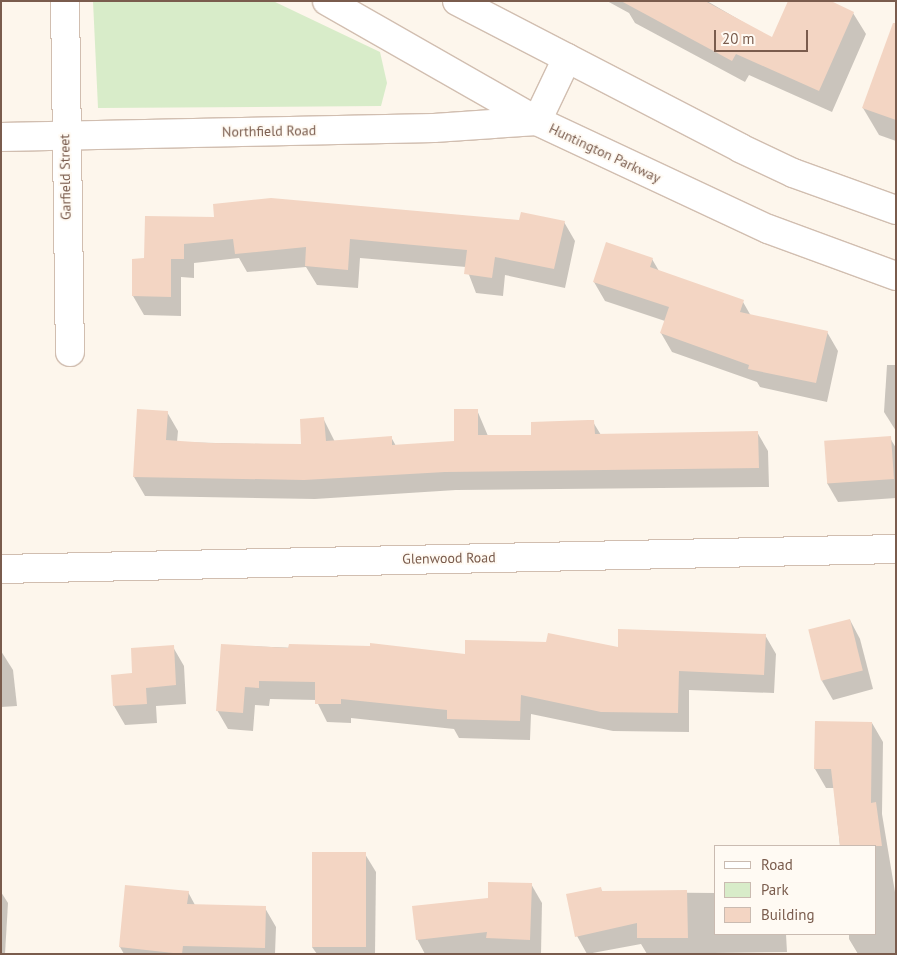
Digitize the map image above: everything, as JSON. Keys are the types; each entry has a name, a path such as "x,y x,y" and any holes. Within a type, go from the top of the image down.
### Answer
{"street":[{"name":"Garfield Street","path":"65,1 64,136 70,352"},
{"name":"Huntington Parkway","path":"327,1 537,121 768,229 896,276"},
{"path":"457,1 793,173 896,210"},
{"path":"537,121 567,58"},
{"name":"Northfield Road","path":"1,137 434,128 537,121"},
{"name":"Glenwood Road","path":"1,569 896,549"}],"green space":[{"path":"93,1 273,1 380,52 387,83 381,106 98,108"}],"building":[{"path":"621,1 705,1 772,37 788,1 831,1 854,12 819,91 736,54 732,61"},
{"path":"893,23 896,23 896,120 862,108"},
{"path":"271,198 519,220 521,212 565,221 554,269 495,257 492,278 464,274 467,250 350,239 348,270 305,266 306,247 235,254 233,239 184,244 184,259 171,259 171,297 132,296 132,259 144,258 145,216 214,217 213,204"},
{"path":"606,242 653,258 650,267 744,300 740,312 828,331 816,383 748,369 749,365 660,333 669,307 593,282"},
{"path":"137,409 168,411 166,440 209,443 301,444 300,419 324,417 326,441 392,436 392,445 454,441 454,409 478,409 478,435 531,435 531,422 588,420 594,420 595,434 758,431 759,468 445,472 304,480 133,477"},
{"path":"891,436 894,479 827,484 824,441"},
{"path":"850,619 863,670 821,681 808,629"},
{"path":"618,629 766,634 764,675 679,671 678,713 601,712 521,695 520,721 447,719 447,710 341,699 341,704 315,704 315,682 259,681 259,688 245,687 243,713 216,711 221,644 288,648 289,644 370,646 370,643 465,654 465,640 546,642 548,633 618,647"},
{"path":"174,645 176,685 146,688 147,704 113,706 111,675 132,673 131,648"},
{"path":"815,721 872,722 871,803 876,802 882,846 840,845 831,769 814,769"},
{"path":"312,852 366,852 366,947 312,947"},
{"path":"488,882 532,883 530,940 486,938 487,932 416,940 412,906 488,898"},
{"path":"125,885 189,891 187,904 266,906 265,948 183,946 182,954 119,947"},
{"path":"601,887 602,891 687,890 688,938 637,938 637,923 575,937 566,894"}]}
